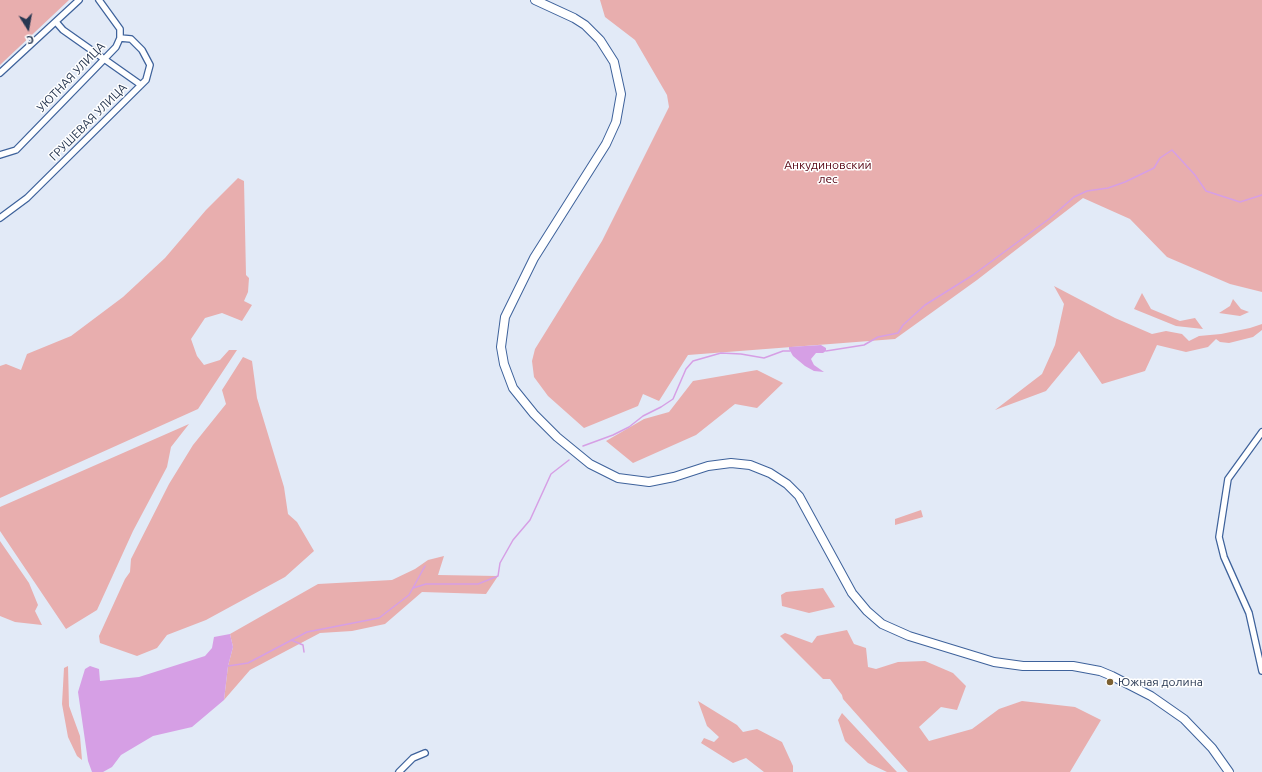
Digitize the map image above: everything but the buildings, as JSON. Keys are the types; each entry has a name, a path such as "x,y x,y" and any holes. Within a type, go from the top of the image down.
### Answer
{"street":[{"path":"0,73 79,0"},
{"name":"УЮТНАЯ УЛИЦА","path":"0,155 16,150 116,47 120,38 120,29 99,0"},
{"path":"535,0 574,18 585,25 600,40 614,62 619,79 621,94 619,113 606,144 538,251 505,317 501,347 504,364 514,388 534,414 557,437 590,464 618,478 640,482 660,480 708,466 731,463 750,465 770,473 787,484 799,496 852,592 867,611 882,624 909,636 994,662 1023,666 1073,666 1100,671 1112,676 1151,696 1184,719 1212,748 1229,772"},
{"path":"56,22 63,30 141,85"},
{"name":"ГРУШЕВАЯ УЛИЦА","path":"0,218 27,198 146,80 150,66 142,50 132,39 120,38"},
{"path":"1262,432 1228,479 1219,537 1224,557 1249,613 1262,671"},
{"path":"399,772 413,758 425,753"}],"green space":[{"path":"0,0 69,0 0,65"},
{"name":"Анкудиновский лес","path":"600,0 1262,0 1262,292 1230,284 1167,257 1130,219 1083,198 977,280 895,339 688,355 659,401 643,394 638,406 584,428 548,396 534,377 532,361 535,349 602,241 669,107 667,95 635,40 605,17"},
{"path":"238,178 244,181 246,275 249,278 248,292 244,301 252,305 242,321 222,313 205,318 191,339 197,356 204,365 220,360 229,350 237,350 198,409 0,498 0,366 6,364 21,370 27,354 71,336 123,297 165,258 206,210"},
{"path":"1054,286 1115,318 1152,334 1166,331 1182,334 1189,341 1199,336 1221,334 1262,324 1262,330 1253,337 1229,343 1220,342 1216,339 1208,347 1186,352 1157,345 1145,371 1102,384 1079,351 1046,391 995,410 1042,374 1055,345 1064,304"},
{"path":"1142,293 1151,309 1180,321 1195,318 1203,329 1176,326 1134,309"},
{"path":"1233,299 1241,309 1249,312 1240,316 1219,313 1230,306"},
{"path":"243,357 252,361 257,398 284,487 288,514 297,522 314,551 285,577 206,620 167,635 157,648 137,656 100,643 99,636 125,579 130,572 131,559 169,484 193,445 226,404 222,390"},
{"path":"757,370 783,383 757,408 735,404 696,435 633,463 606,441 644,419 669,412 693,381"},
{"path":"189,424 171,447 167,467 133,531 97,610 66,629 0,531 0,507"},
{"path":"921,510 923,517 895,525 895,519"},
{"path":"0,541 29,583 38,605 35,611 42,625 15,622 0,616"},
{"path":"444,556 438,575 498,576 486,594 422,592 385,624 352,631 320,633 250,670 224,700 228,666 233,647 230,634 318,584 392,580 415,569 428,560"},
{"path":"823,588 835,607 809,613 782,606 781,595 786,592"},
{"path":"847,630 854,644 866,648 868,667 876,669 898,662 925,661 953,673 966,686 957,710 941,707 919,727 929,741 972,729 999,709 1022,701 1075,707 1101,720 1070,772 908,772 843,699 842,695 830,679 823,679 780,636 785,633 812,643 817,636"},
{"path":"68,666 69,706 80,736 82,760 77,756 68,737 62,704 64,668"},
{"path":"698,701 737,725 743,732 757,729 782,742 793,766 793,772 764,772 746,758 733,763 701,743 704,738 714,742 719,737 707,726"},
{"path":"842,713 897,772 887,772 868,763 845,741 838,720"}],"shaded area":[{"path":"821,345 826,348 826,351 823,353 816,353 811,359 814,365 824,372 814,371 805,366 793,356 789,349 789,347"},
{"path":"230,634 233,647 228,666 224,700 192,727 153,736 121,755 112,767 103,772 92,772 88,761 78,692 85,669 90,666 99,669 100,681 139,677 205,656 212,648 214,637"}],"waterway":[{"path":"826,351 864,345 878,337 898,333 903,325 925,305 973,275 1049,219 1074,197 1087,191 1108,188 1125,182 1154,168 1160,158 1172,150 1195,175 1206,191 1240,202 1262,195"},
{"path":"583,446 613,435 629,427 643,416 673,399 686,369 693,361 721,353 741,354 764,358 783,351 790,351"},
{"path":"413,588 426,584 478,584 498,576 500,563 513,540 530,520 551,474 569,460"},
{"path":"228,666 248,663 307,632 379,618 409,595 425,566"},
{"path":"291,640 303,645 304,652"}],"place":[{"name":"Южная долина","path":"1110,682"}]}
